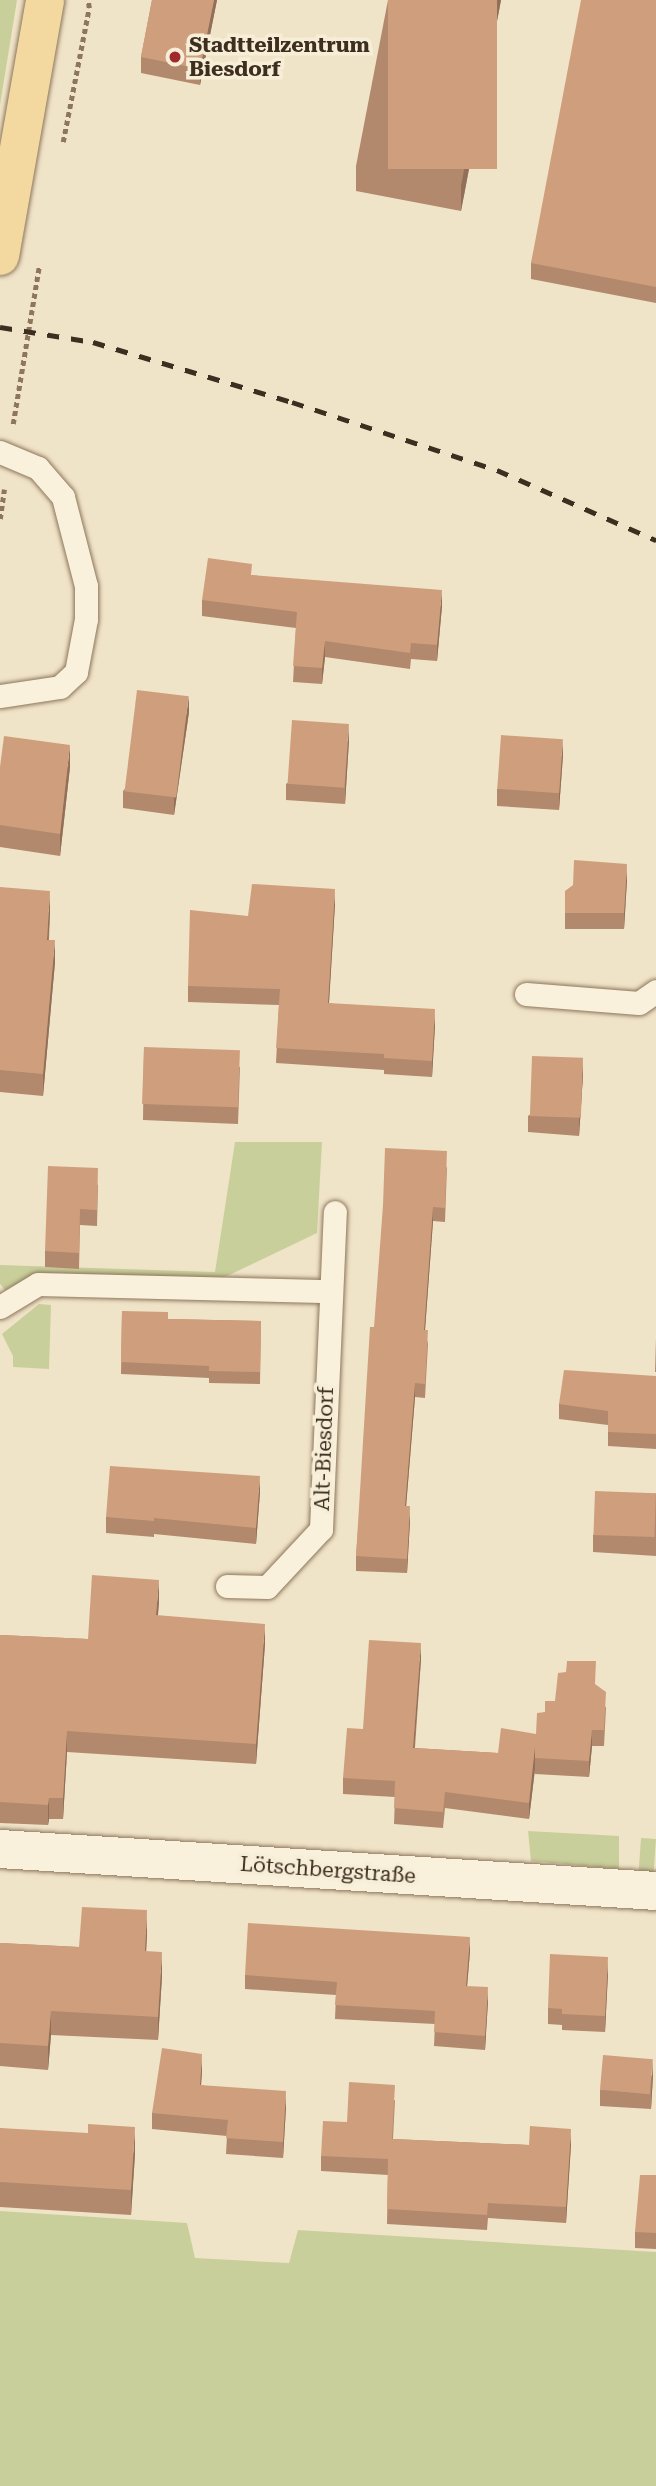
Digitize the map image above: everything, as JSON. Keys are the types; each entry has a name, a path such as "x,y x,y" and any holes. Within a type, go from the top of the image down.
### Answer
{"main road":[{"path":"0,256 46,0"}],"street":[{"name":"Lötschbergstraße","path":"0,1849 656,1891"}],"lane":[{"path":"0,453 38,468 63,497 86,586 86,618 76,672 60,687 0,696"},
{"path":"526,994 639,1003 656,991"},
{"name":"Alt-Biesdorf","path":"227,1586 267,1587 321,1529 335,1212"},
{"path":"0,1307 38,1284 331,1291"}],"green space":[{"path":"0,0 17,0 0,105"},
{"path":"235,1142 322,1142 317,1233 223,1278 39,1273 5,1290 0,1284 0,1265 215,1272"},
{"path":"39,1304 51,1305 49,1369 13,1367 13,1356 2,1334"},
{"path":"528,1831 619,1836 619,1869 531,1861"},
{"path":"641,1838 656,1839 654,1872 639,1871"},
{"path":"0,2211 187,2223 195,2258 289,2263 298,2230 656,2252 656,2486 0,2486"}],"building":[{"name":"Stadtteilzentrum Biesdorf","path":"152,0 214,0 200,69 141,57"},
{"path":"388,0 497,0 497,169 388,169"},
{"path":"581,0 656,0 656,287 531,263"},
{"path":"208,558 252,564 251,575 442,590 437,645 411,643 410,653 325,641 322,668 293,666 297,612 202,600"},
{"path":"137,690 189,696 176,798 125,791"},
{"path":"292,720 349,724 344,788 288,784"},
{"path":"501,735 563,739 559,793 497,789"},
{"path":"4,736 70,745 60,834 0,825 0,767"},
{"path":"574,860 627,864 624,913 565,913 565,891 573,885"},
{"path":"252,884 335,889 328,1003 435,1009 432,1061 384,1058 384,1054 276,1048 280,989 188,986 190,910 248,916"},
{"path":"0,887 50,891 47,940 55,940 43,1074 0,1070"},
{"path":"144,1047 240,1050 238,1107 142,1104"},
{"path":"532,1056 583,1058 581,1118 530,1116"},
{"path":"385,1148 447,1151 445,1208 433,1207 424,1330 428,1330 425,1384 415,1383 405,1506 410,1506 407,1559 356,1556 370,1327 374,1327"},
{"path":"48,1166 98,1168 97,1210 80,1209 79,1253 45,1251"},
{"path":"122,1311 168,1312 168,1319 261,1321 260,1372 209,1371 209,1366 121,1362"},
{"path":"564,1370 656,1376 656,1434 608,1432 608,1411 559,1404"},
{"path":"110,1466 260,1476 256,1528 154,1518 154,1521 106,1517"},
{"path":"595,1491 656,1493 654,1537 593,1535"},
{"path":"92,1575 159,1580 156,1615 265,1624 256,1744 67,1731 63,1798 49,1798 48,1805 0,1802 0,1635 88,1639"},
{"path":"369,1640 421,1643 413,1748 498,1753 501,1728 536,1734 537,1713 545,1712 545,1701 555,1701 558,1673 566,1672 567,1661 596,1661 595,1684 606,1692 604,1730 592,1730 589,1761 535,1758 535,1746 529,1803 445,1792 443,1812 394,1808 395,1781 343,1778 347,1728 363,1729"},
{"path":"82,1907 147,1910 145,1951 162,1952 158,2017 51,2011 48,2046 0,2043 0,1943 79,1947"},
{"path":"248,1923 470,1937 466,1986 488,1987 485,2036 434,2032 435,2011 335,2005 337,1982 245,1975"},
{"path":"550,1954 608,1957 605,2016 562,2014 562,2009 548,2008"},
{"path":"162,2048 202,2054 200,2085 286,2091 283,2142 226,2138 228,2120 152,2113"},
{"path":"603,2055 653,2059 650,2094 600,2090"},
{"path":"349,2082 395,2085 392,2139 529,2145 530,2126 571,2129 566,2207 488,2203 487,2215 387,2209 388,2159 321,2156 323,2121 347,2122"},
{"path":"88,2124 135,2127 131,2190 0,2182 0,2128 88,2133"},
{"path":"640,2175 656,2175 656,2233 635,2232"}],"railway":[{"path":"0,327 93,342 292,402 497,470 656,540"}],"place":[{"name":"Stadtteilzentrum Biesdorf","path":"175,57"}]}
